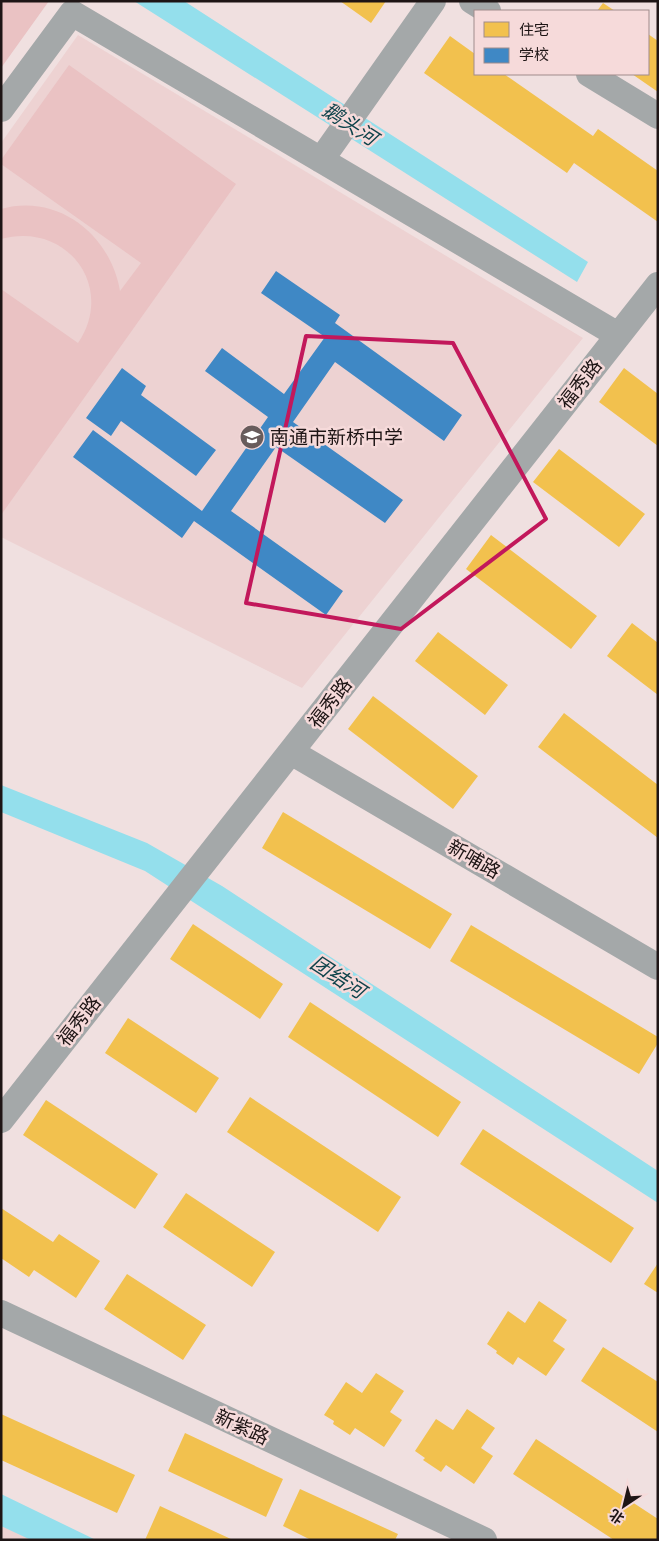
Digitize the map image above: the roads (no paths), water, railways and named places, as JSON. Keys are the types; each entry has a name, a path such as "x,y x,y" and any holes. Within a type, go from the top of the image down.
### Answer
{"street":[{"path":"321,160 433,1"},
{"path":"472,1 486,10"},
{"path":"1,110 72,13 618,336"},
{"path":"592,75 658,116"},
{"name":"福秀路","path":"1,1120 658,285"},
{"name":"新哺路","path":"291,752 658,967"},
{"name":"新紫路","path":"1,1314 484,1540"}],"water":[{"name":"鹅头河","path":"134,1 184,1 588,262 577,282"},
{"name":"团结河","path":"1,785 147,843 222,886 658,1171 658,1203 145,871 1,812"},
{"path":"1,1494 96,1540 31,1540 1,1526"}],"place":[{"name":"南通市新桥中学","path":"252,437"}]}
